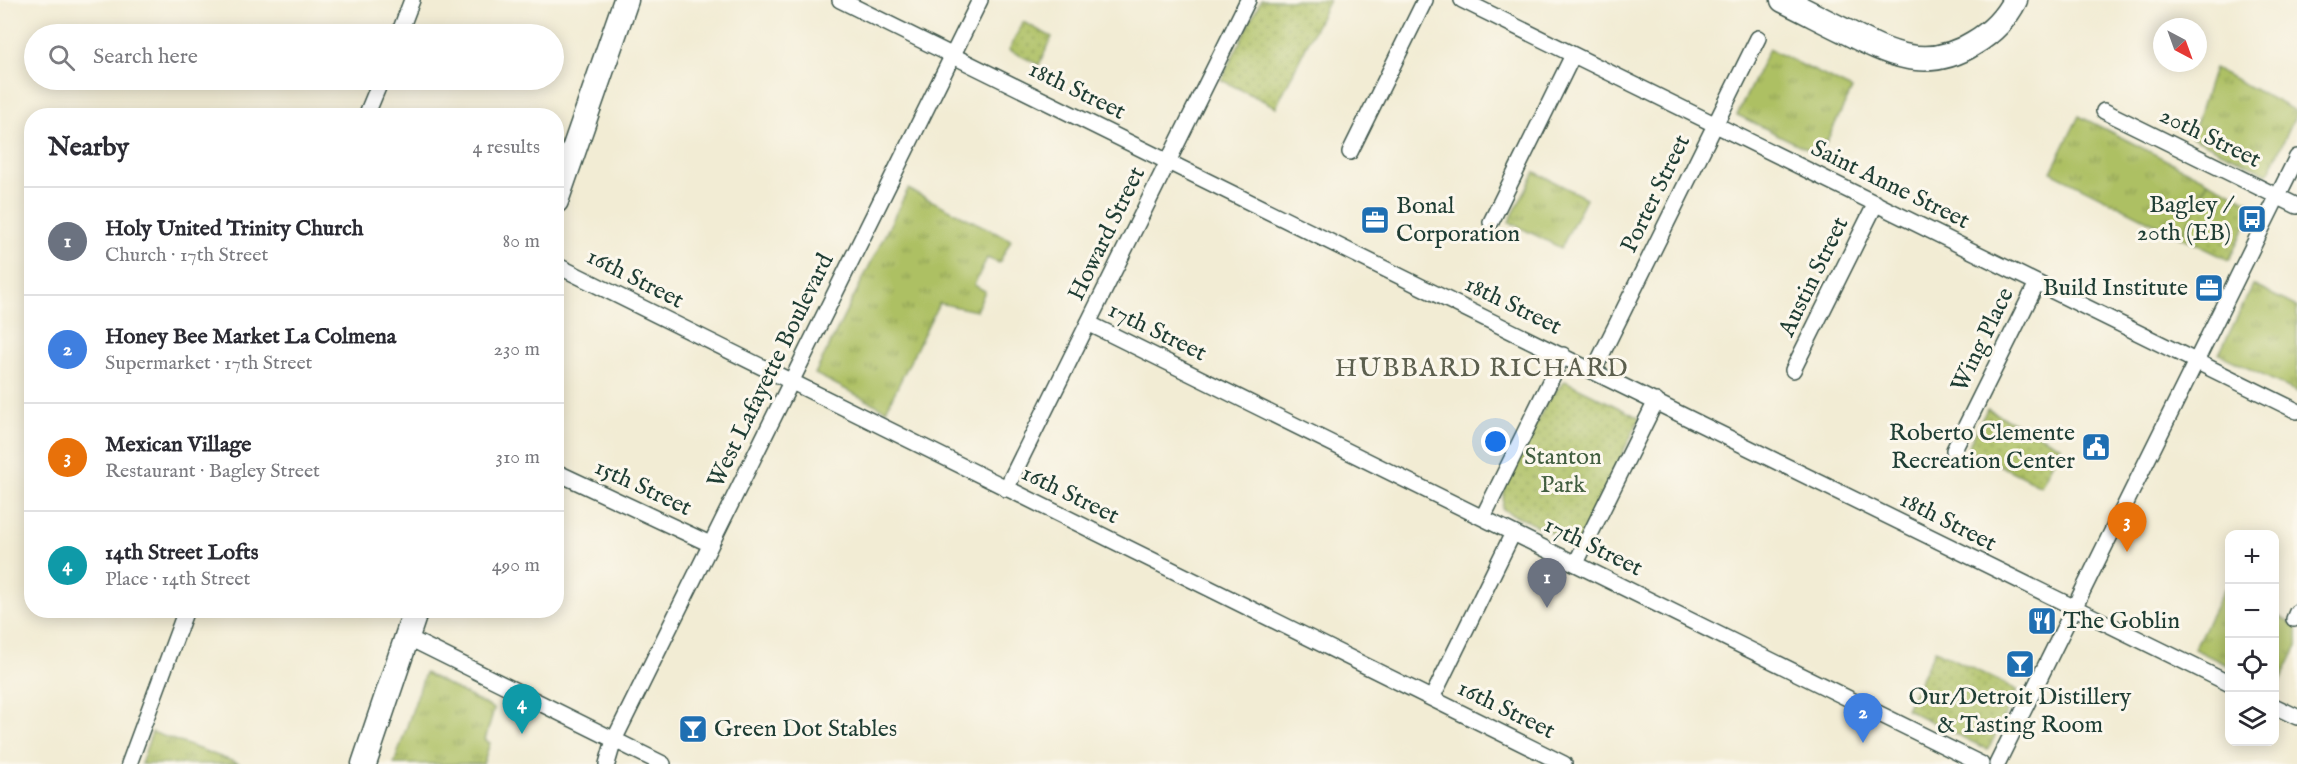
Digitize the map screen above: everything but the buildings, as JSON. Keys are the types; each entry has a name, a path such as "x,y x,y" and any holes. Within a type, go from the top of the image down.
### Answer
{"main road":[{"path":"564,178 626,0"},
{"path":"1783,0 1882,50 1912,59 1948,55 1966,49 1983,38 2000,22 2015,0"},
{"path":"363,764 413,618"}],"street":[{"path":"403,24 412,0"},
{"name":"18th Street","path":"840,0 2225,682"},
{"name":"West Lafayette Boulevard","path":"607,764 614,740 980,0"},
{"name":"Howard Street","path":"1006,489 1248,0"},
{"path":"1350,152 1425,0"},
{"name":"Saint Anne Street","path":"1462,0 2297,411"},
{"name":"Porter Street","path":"1594,370 1758,38"},
{"path":"1491,222 1573,55"},
{"path":"369,108 377,90"},
{"name":"20th Street","path":"2104,111 2297,206"},
{"path":"1997,764 2297,157"},
{"name":"Austin Street","path":"1793,370 1876,203"},
{"name":"16th Street","path":"564,269 790,383 1564,764"},
{"name":"Wing Place","path":"1954,450 2037,282"},
{"name":"17th Street","path":"1088,323 1981,764"},
{"path":"1483,517 1563,355"},
{"path":"1576,563 1656,401"},
{"name":"15th Street","path":"564,476 710,544"},
{"path":"1432,698 1513,533"},
{"path":"129,764 183,618"},
{"path":"407,638 663,764"},
{"path":"2279,708 2297,717"}],"green space":[{"path":"1261,0 1329,0 1276,107 1221,80"},
{"path":"1023,22 1052,37 1039,65 1009,50"},
{"path":"1769,49 1852,89 1820,155 1737,115"},
{"path":"2214,68 2297,112 2268,174 2192,137"},
{"path":"2079,116 2208,181 2181,237 2051,172"},
{"path":"1535,172 1586,198 1561,248 1509,222"},
{"path":"2208,181 2256,205 2229,260 2181,237"},
{"path":"908,189 1011,240 999,263 987,258 974,285 985,291 976,311 939,303 886,410 815,374"},
{"path":"2253,285 2297,307 2297,392 2219,354"},
{"name":"Stanton Park","path":"1565,381 1640,418 1577,545 1502,509 1505,486 1549,398"},
{"path":"1987,409 2061,446 2041,486 1967,449"},
{"path":"2224,589 2225,664 2194,649"},
{"path":"2279,616 2297,625 2297,646 2279,683"},
{"path":"1935,650 2017,690 1988,750 1906,709"},
{"path":"425,673 494,709 485,740 490,743 483,764 394,764"},
{"path":"152,732 240,764 141,764"}],"place":[{"name":"Bagley / 20th (EB)","path":"2252,219"},
{"name":"Bonal Corporation","path":"1375,220"},
{"name":"Build Institute","path":"2209,288"},
{"name":"Roberto Clemente Recreation Center","path":"2096,447"},
{"name":"Mexican Village","path":"2127,552"},
{"name":"Holy United Trinity Church","path":"1547,608"},
{"name":"The Goblin","path":"2042,621"},
{"name":"Our/Detroit Distillery & Tasting Room","path":"2020,664"},
{"name":"Green Dot Stables","path":"693,729"},
{"name":"14th Street Lofts","path":"522,734"},
{"name":"Honey Bee Market La Colmena","path":"1863,743"}],"district":[{"name":"HUBBARD RICHARD","path":"1482,368"}]}
